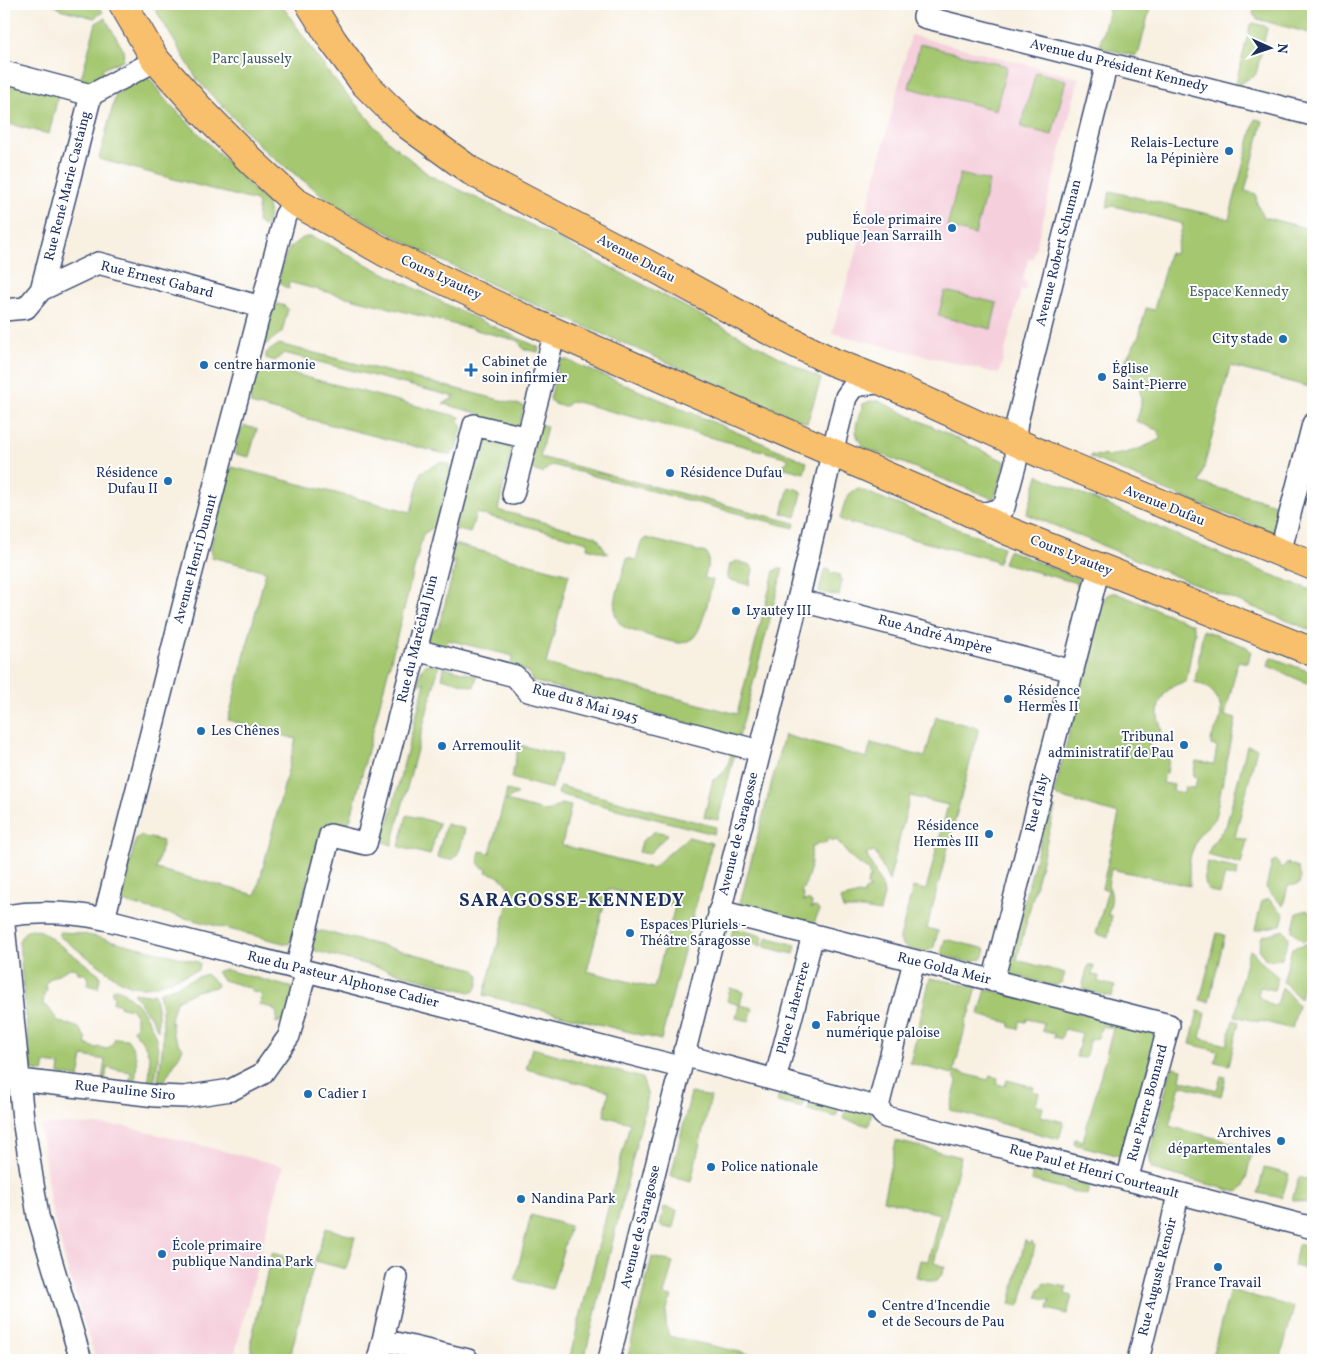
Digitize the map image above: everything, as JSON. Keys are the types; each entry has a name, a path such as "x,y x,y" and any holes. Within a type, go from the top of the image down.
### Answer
{"main road":[{"name":"Cours Lyautey","path":"123,4 155,59 199,108 251,161 294,201 386,252 556,332 966,510 1010,532 1313,652"},
{"name":"Avenue Dufau","path":"310,4 333,41 364,83 409,126 471,171 762,327 833,362 884,382 1016,443 1121,488 1313,566"}],"street":[{"name":"Avenue du Président Kennedy","path":"926,10 1107,63 1313,115"},
{"name":"Rue René Marie Castaing","path":"41,290 91,95 150,64 155,59"},
{"name":"Avenue Robert Schuman","path":"1016,443 1016,428 1025,390 1107,63"},
{"path":"4,72 91,95"},
{"name":"Avenue Henri Dunant","path":"104,919 188,588 286,216 294,201"},
{"name":"Rue Ernest Gabard","path":"4,310 26,308 41,290 98,264 262,307"},
{"path":"513,494 556,332"},
{"path":"832,453 846,397 853,387 861,384 884,382"},
{"path":"1280,553 1313,424"},
{"name":"Rue du Maréchal Juin","path":"301,970 330,835 366,844 474,425 528,438"},
{"path":"966,510 980,513 993,512 1004,507 1016,462 1016,443"},
{"name":"Avenue de Saragosse","path":"609,1360 682,1059 798,600 832,453"},
{"name":"Rue d'Isly","path":"993,981 1099,568"},
{"name":"Rue André Ampère","path":"798,600 1073,671"},
{"name":"Rue du 8 Mai 1945","path":"416,650 515,676 528,691 760,751"},
{"name":"Rue Golda Meir","path":"719,911 1169,1025"},
{"name":"Rue du Pasteur Alphonse Cadier","path":"4,916 49,913 104,919 301,970 682,1059 694,1058 775,1080"},
{"path":"4,925 20,1080 14,1120 38,1216 81,1360"},
{"name":"Place Laherrère","path":"775,1080 813,935"},
{"path":"879,1108 914,961"},
{"name":"Rue Pauline Siro","path":"20,1080 156,1096 184,1097 231,1090 262,1074 289,1036 301,970"},
{"name":"Rue Pierre Bonnard","path":"1127,1180 1169,1025"},
{"name":"Rue Paul et Henri Courteault","path":"775,1080 879,1108 881,1113 891,1119 1313,1228"},
{"name":"Rue Auguste Renoir","path":"1138,1360 1178,1194"},
{"path":"378,1360 397,1278"},
{"path":"383,1340 468,1360"}],"shaded area":[{"name":"École primaire publique Jean Sarrailh","path":"911,35 1079,78 1033,259 1028,259 1023,281 1027,283 1025,291 1021,290 999,374 832,333 855,258"},
{"name":"École primaire publique Nandina Park","path":"66,1124 124,1126 283,1166 233,1360 96,1360 68,1271 50,1202 40,1126"}],"green space":[{"path":"53,4 97,4 103,12 94,18 60,9"},
{"name":"Parc Jaussely","path":"152,4 281,4 331,76 389,142 429,175 518,218 821,379 807,423 515,296 428,254 333,203 267,153 199,82"},
{"path":"1110,4 1151,4 1139,52 1135,56 1102,48 1100,45"},
{"path":"1256,4 1313,4 1313,34 1257,19 1253,14"},
{"path":"105,18 124,51 123,60 102,69 104,76 83,90 79,86 96,23"},
{"path":"1253,23 1265,26 1267,29 1256,74 1235,87 1250,26"},
{"path":"920,44 1007,66 996,110 909,88"},
{"path":"1036,72 1066,80 1052,135 1021,127"},
{"path":"145,77 150,79 163,97 267,203 269,211 267,226 257,222 258,205 256,201 99,159 116,94"},
{"path":"4,78 59,92 49,134 5,123 4,128"},
{"name":"Espace Kennedy","path":"1255,119 1263,121 1245,191 1256,194 1257,204 1264,217 1313,230 1313,388 1230,366 1200,483 1286,507 1275,533 1162,489 1090,457 1091,455 1127,453 1160,439 1159,431 1136,421 1141,406 1140,391 1134,378 1122,366 1139,336 1146,308 1154,310 1169,253 1175,254 1183,224 1114,206 1107,207 1110,191 1229,219"},
{"path":"960,174 989,181 975,235 947,227"},
{"path":"306,237 323,241 464,313 538,347 538,352 523,349 519,341 288,282 289,289 279,281 284,260 293,244"},
{"path":"945,291 997,303 991,329 938,316"},
{"path":"278,304 288,309 282,332 262,347 272,308"},
{"path":"279,344 524,406 519,427 484,421 481,414 443,404 455,397 284,353 275,361 266,358 266,353"},
{"path":"561,359 807,462 804,473 781,467 789,460 785,457 572,401 564,407 554,404 550,399"},
{"path":"263,366 460,417 459,421 462,426 456,451 449,455 250,404 249,398 255,376 258,371 262,370"},
{"path":"870,401 879,401 1006,462 994,499 865,448 860,442 856,427 863,404"},
{"path":"538,424 547,426 540,457 795,523 794,528 552,465 542,473 535,471 530,466"},
{"path":"245,426 257,429 249,457 236,454 239,435"},
{"path":"480,436 509,444 512,448 498,510 596,536 608,554 587,548 588,542 476,513 470,533 454,529"},
{"path":"441,462 449,464 451,469 436,526 423,534 350,821 345,824 327,823 322,828 290,944 123,902 122,899 135,842 141,836 163,841 156,869 256,895 296,739 228,720 266,571 211,557 211,546 232,467 411,512 421,472"},
{"path":"1038,475 1239,562 1313,591 1313,631 1027,514"},
{"path":"789,487 802,493 796,517 782,513"},
{"path":"859,489 1003,547 998,563 995,563 994,560 842,521 840,518 848,496 854,490"},
{"path":"646,538 708,555 708,565 704,578 713,580 708,603 697,634 686,642 674,642 628,629 617,620 615,609 617,595 627,558 636,560 641,542"},
{"path":"450,543 569,574 546,664 737,714 774,571 779,568 783,569 739,737 532,681 529,672 510,667 513,656 448,640 445,651 429,643 427,634 439,626 456,562 444,567"},
{"path":"1008,550 1084,581 1083,589 1077,587 1077,583 1003,563"},
{"path":"737,561 751,565 753,570 749,585 727,579 730,564"},
{"path":"830,569 829,572 840,575 839,579 842,580 839,596 819,592 824,570"},
{"path":"1112,593 1192,624 1195,632 1186,682 1170,689 1162,698 1158,709 1161,738 1151,737 1148,753 1169,757 1167,773 1165,773 1163,783 1174,785 1173,791 1184,793 1185,787 1195,788 1197,778 1193,777 1196,761 1214,764 1217,747 1211,745 1211,740 1220,721 1220,706 1215,696 1207,687 1195,682 1203,630 1247,647 1251,652 1248,663 1238,661 1225,716 1236,719 1215,818 1199,835 1191,854 1189,865 1190,886 1111,869 1108,885 1111,892 1111,900 1108,915 1112,916 1108,937 1096,934 1108,890 1102,888 1119,814 1058,797 1054,793 1103,601 1107,595"},
{"path":"1273,658 1313,673 1313,686 1268,666 1270,659"},
{"path":"427,664 439,666 392,845 380,839 380,826 389,821 425,682 418,685 422,668"},
{"path":"444,667 477,676 474,687 442,678"},
{"path":"936,717 979,728 927,928 938,931 934,947 923,952 910,950 903,945 900,938 913,887 926,890 948,805 910,796 889,881 875,852 866,854 883,889 884,894 880,912 863,909 843,909 840,899 859,894 864,895 864,891 870,889 867,885 868,879 872,878 869,875 869,870 851,857 837,840 831,841 828,838 826,843 820,844 817,842 816,846 811,847 810,870 801,892 804,896 803,901 808,900 812,903 811,908 816,907 819,910 814,924 743,907 740,903 784,735 867,758 871,743 925,757"},
{"path":"519,745 561,755 552,789 511,778"},
{"path":"1247,746 1257,748 1235,837 1247,840 1241,864 1207,855 1212,844 1226,826"},
{"path":"732,750 735,753 718,820 704,817 713,780 724,772"},
{"path":"560,786 716,827 714,834 558,794"},
{"path":"507,790 518,793 506,801 547,812 561,804 571,806 562,845 652,868 688,837 712,843 661,1040 484,995 504,921 509,893 508,886 504,880 486,872 487,869 479,865 480,851 490,853","holes":["608,889 675,906 654,988 587,971"]},
{"path":"1050,806 1055,808 1017,960 1065,973 1062,982 1055,986 1011,975 1007,964"},
{"path":"407,815 439,823 430,855 399,847"},
{"path":"446,824 465,829 459,850 451,860 437,857"},
{"path":"655,831 668,834 649,854 639,852 642,841"},
{"path":"1276,860 1281,868 1288,863 1298,867 1301,877 1299,884 1288,886 1283,906 1266,888 1272,862"},
{"path":"1207,862 1238,869 1236,877 1225,875 1220,894 1208,890 1206,887"},
{"path":"1269,899 1284,914 1281,925 1255,930 1262,901"},
{"path":"1308,910 1313,915 1313,938 1303,941 1292,931 1297,913"},
{"path":"733,928 763,936 761,946 731,938"},
{"path":"32,929 41,931 99,974 100,978 98,988 87,985 88,979 85,974 78,973 77,969 70,968 49,979 46,984 47,990 44,994 43,1006 47,1006 59,1022 79,1028 87,1040 85,1042 87,1045 106,1049 112,1045 115,1038 127,1039 136,1056 137,1068 134,1087 129,1086 131,1072 107,1068 105,1082 102,1082 105,1060 83,1056 79,1078 59,1074 60,1065 45,1063 43,1072 31,1070 19,942 27,931"},
{"path":"1283,930 1289,937 1282,959 1266,960 1259,949 1262,936"},
{"path":"322,931 471,968 479,976 477,988 470,992 312,950 310,948 316,932"},
{"path":"60,932 93,936 198,962 200,966 198,970 162,983 147,987 132,986 119,980 59,936"},
{"path":"1217,933 1225,935 1209,1002 1200,1000"},
{"path":"766,937 796,945 794,954 764,947"},
{"path":"945,939 986,949 984,956 974,961 969,961 941,954"},
{"path":"1313,942 1300,999 1283,982 1292,948"},
{"path":"1249,950 1278,977 1274,990 1260,987 1258,996 1272,1006 1277,1005 1282,987 1298,1005 1292,1029 1235,1016 1239,999 1237,998"},
{"path":"1088,965 1094,966 1092,975 1099,976 1098,982 1115,986 1112,997 1082,989"},
{"path":"221,970 293,988 289,1018 276,1023 277,1012 273,1008 260,1005 262,998 260,993 252,992 250,988 223,980 216,972"},
{"path":"206,974 217,984 216,987 196,991 176,1001 171,1019 173,1035 183,1049 160,1088 156,1088 163,1041 159,993"},
{"path":"930,978 977,987 970,1013 966,1020 954,1071 988,1080 990,1076 998,1078 997,1084 1005,1086 1007,1080 1034,1087 1033,1091 1039,1093 1036,1105 1043,1107 1041,1116 1064,1122 1059,1139 950,1110 957,1082 953,1074 910,1063"},
{"path":"116,988 143,1011 155,1036 158,1060 153,1087 148,1085 150,1061 147,1049 133,1030 136,1025 136,1014 132,1009 113,1003 115,995 112,994 112,990"},
{"path":"730,988 743,992 740,1005 753,1008 749,1021 736,1018 739,1005 727,1001"},
{"path":"986,989 1152,1031 1157,1036 1124,1157 1074,1144 1075,1139 1083,1141 1113,1029 1102,1026 1098,1038 1090,1039 1085,1058 1076,1057 1082,1033 1064,1029 1061,1039 1054,1037 1054,1034 1042,1031 1044,1023 1027,1019 1026,1022 1020,1021 1018,1029 1010,1027 1010,1023 979,1014"},
{"path":"133,993 149,995 154,993 158,1013 158,1030 151,1018"},
{"path":"1198,1011 1205,1013 1200,1038 1227,1045 1233,1020 1239,1022 1229,1065 1215,1062 1218,1051 1190,1044"},
{"path":"532,1048 642,1078 648,1096 584,1360 569,1360 630,1123 604,1116 609,1091 526,1069"},
{"path":"1172,1067 1182,1069 1180,1080 1217,1090 1221,1076 1226,1077 1221,1096 1180,1085 1169,1126 1253,1148 1244,1187 1241,1190 1237,1192 1152,1169 1150,1151"},
{"path":"781,1088 806,1094 802,1108 777,1102"},
{"path":"691,1093 711,1097 691,1181 671,1176"},
{"path":"812,1096 840,1103 836,1117 808,1110"},
{"path":"847,1105 872,1112 869,1126 843,1119"},
{"path":"896,1141 961,1157 934,1263 945,1267 941,1276 935,1282 916,1277 920,1260 928,1261 940,1214 883,1200"},
{"path":"1264,1168 1289,1174 1282,1198 1258,1193"},
{"path":"1033,1172 1089,1186 1087,1195 1031,1180"},
{"path":"1299,1177 1313,1181 1311,1204 1292,1200"},
{"path":"664,1207 677,1210 673,1229 660,1226"},
{"path":"531,1215 570,1226 552,1289 515,1280"},
{"path":"326,1228 355,1237 346,1269 315,1261"},
{"path":"1025,1240 1028,1244 1032,1242 1035,1246 1021,1303 1014,1305 1010,1304"},
{"path":"1298,1244 1313,1248 1313,1271 1294,1266"},
{"path":"272,1253 314,1264 289,1360 251,1360 251,1341"},
{"path":"652,1257 673,1262 664,1295 672,1297 666,1316 669,1336 766,1358 765,1360 627,1360"},
{"path":"1045,1283 1067,1287 1065,1294 1072,1296 1067,1314 1048,1309 1050,1300 1037,1297 1039,1289"},
{"path":"1230,1290 1294,1307 1280,1360 1211,1360"}],"place":[{"name":"Relais-Lecture la Pépinière","path":"1229,151"},
{"name":"École primaire publique Jean Sarrailh","path":"952,228"},
{"name":"City stade","path":"1283,339"},
{"name":"centre harmonie","path":"204,365"},
{"name":"Cabinet de soin infirmier","path":"471,370"},
{"name":"Église Saint-Pierre","path":"1102,377"},
{"name":"Résidence Dufau","path":"670,473"},
{"name":"Résidence Dufau II","path":"168,481"},
{"name":"Lyautey III","path":"736,611"},
{"name":"Résidence Hermès II","path":"1008,699"},
{"name":"Les Chênes","path":"201,731"},
{"name":"Tribunal administratif de Pau","path":"1184,745"},
{"name":"Arremoulit","path":"442,746"},
{"name":"Résidence Hermès III","path":"989,834"},
{"name":"Espaces Pluriels - Théâtre Saragosse","path":"630,933"},
{"name":"Fabrique numérique paloise","path":"816,1025"},
{"name":"Cadier 1","path":"308,1094"},
{"name":"Archives départementales","path":"1281,1141"},
{"name":"Police nationale","path":"711,1167"},
{"name":"Nandina Park","path":"521,1199"},
{"name":"École primaire publique Nandina Park","path":"162,1254"},
{"name":"France Travail","path":"1218,1267"},
{"name":"Centre d'Incendie et de Secours de Pau","path":"872,1314"}],"district":[{"name":"SARAGOSSE-KENNEDY","path":"572,901"}]}
